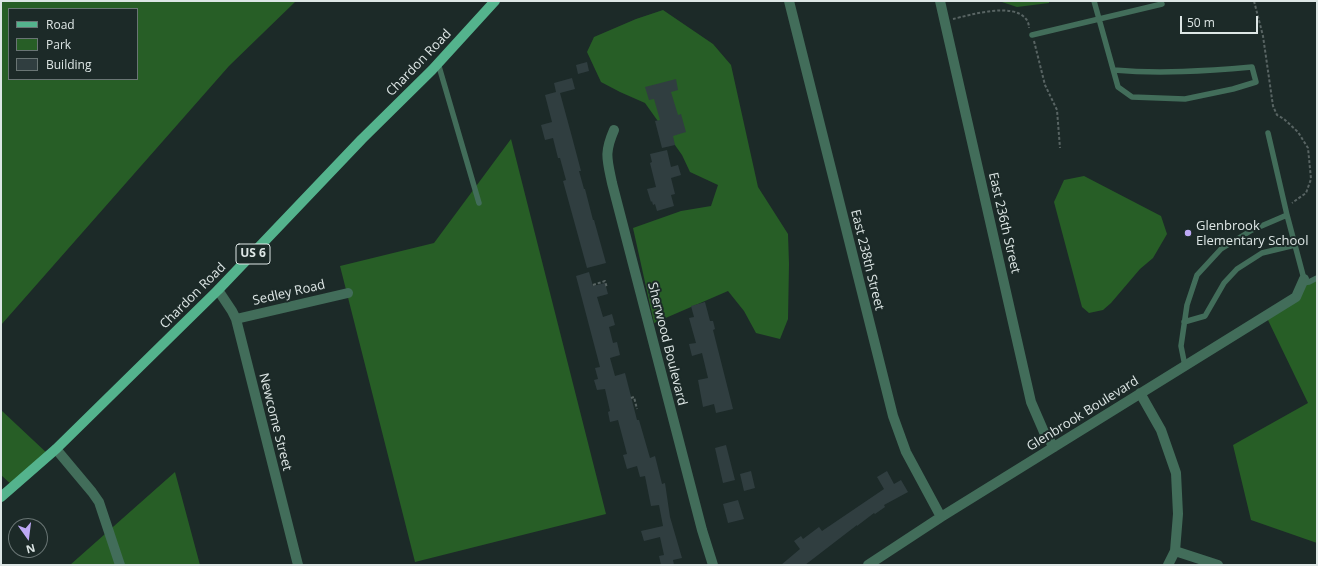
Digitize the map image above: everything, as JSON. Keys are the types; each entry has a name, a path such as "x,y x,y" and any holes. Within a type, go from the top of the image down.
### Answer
{"main road":[{"name":"Chardon Road","path":"1,497 56,449 218,290 496,1"}],"street":[{"name":"East 238th Street","path":"789,1 893,416 906,452 941,517"},
{"name":"East 236th Street","path":"940,1 1031,402 1042,428 1054,447"},
{"name":"Sherwood Boulevard","path":"614,130 607,150 609,168 702,530 713,565"},
{"name":"Glenbrook Boulevard","path":"868,565 941,517 1296,297 1303,281"},
{"name":"Newcome Street","path":"218,290 232,310 236,319 298,565"},
{"name":"Sedley Road","path":"236,319 348,293"},
{"path":"1140,394 1161,430 1176,473 1178,514 1175,551 1168,565"},
{"path":"56,449 99,502 120,565"},
{"path":"1175,551 1218,565"}],"lane":[{"path":"1094,1 1118,87 1132,97 1185,99 1233,89 1256,82 1252,67 1202,72 1138,72 1114,70"},
{"path":"1032,35 1162,4"},
{"path":"438,63 479,203"},
{"path":"1268,133 1303,281 1309,282 1317,278"},
{"path":"1185,366 1181,346 1184,322 1187,305 1197,276 1221,249 1252,230 1287,215"},
{"path":"1184,322 1205,316 1224,283 1237,269 1262,253 1295,245"}],"path":[{"path":"1254,1 1264,36 1273,106 1277,115 1284,119 1298,132 1308,148 1312,179 1306,193 1292,203"},
{"path":"944,22 986,12 1004,11 1020,13 1027,19 1045,85 1057,110 1060,148"},
{"path":"593,285 605,281 607,288"},
{"path":"631,398 634,397 637,409"}],"green space":[{"path":"1,1 296,1 229,66 1,325"},
{"path":"999,1 1049,1 1049,3 1017,7"},
{"path":"663,10 713,44 731,65 758,187 788,234 788,319 780,339 756,333 744,311 728,291 654,323 633,228 681,211 711,206 718,185 690,172 682,155 645,103 601,82 587,52 594,37 636,19"},
{"path":"511,139 606,514 415,562 340,266 434,243"},
{"path":"1084,176 1161,216 1167,234 1153,258 1140,269 1111,303 1103,310 1089,313 1082,307 1054,202 1064,180"},
{"path":"1317,278 1317,543 1251,520 1233,445 1308,403 1266,316 1296,297 1302,283"},
{"path":"1,410 49,455 13,486 1,475"},
{"path":"175,472 200,565 70,565"}],"building":[{"path":"587,62 589,71 578,74 576,65"},
{"path":"572,78 575,89 560,93 581,171 579,171 606,263 587,268 563,181 566,180 560,158 558,158 553,138 545,140 541,125 552,122 545,95 556,92 554,83"},
{"path":"676,79 678,90 671,92 678,115 681,114 686,132 673,136 675,145 662,148 655,121 660,120 654,99 649,100 645,87"},
{"path":"667,150 671,167 678,165 681,175 671,178 675,194 671,195 674,206 657,211 655,204 653,205 652,201 651,202 647,189 656,187 650,163 652,162 650,154"},
{"path":"589,272 593,286 605,283 608,294 597,297 603,317 612,314 615,325 609,327 613,343 617,342 620,355 610,358 615,376 625,373 637,420 639,420 650,458 655,456 662,484 665,483 670,517 682,558 673,560 674,565 661,565 659,556 664,555 660,537 644,541 641,531 663,526 659,505 651,506 645,476 640,477 637,466 627,469 623,455 627,454 618,420 610,422 608,412 610,411 605,389 597,390 594,380 598,379 595,368 600,367 576,276"},
{"path":"705,302 710,321 713,321 715,329 713,330 733,409 716,413 714,404 703,407 698,380 708,378 702,353 692,356 689,344 696,343 689,318 694,317 691,306"},
{"path":"726,445 735,480 723,483 715,448"},
{"path":"751,471 755,488 744,491 740,474"},
{"path":"887,471 894,484 901,480 908,492 884,505 885,507 857,525 805,565 781,565 800,549 794,541 801,536 803,539 819,527 822,531 884,489 877,477"},
{"path":"738,500 744,519 728,523 723,504"}],"place":[{"name":"Glenbrook Elementary School","path":"1188,233"}]}
